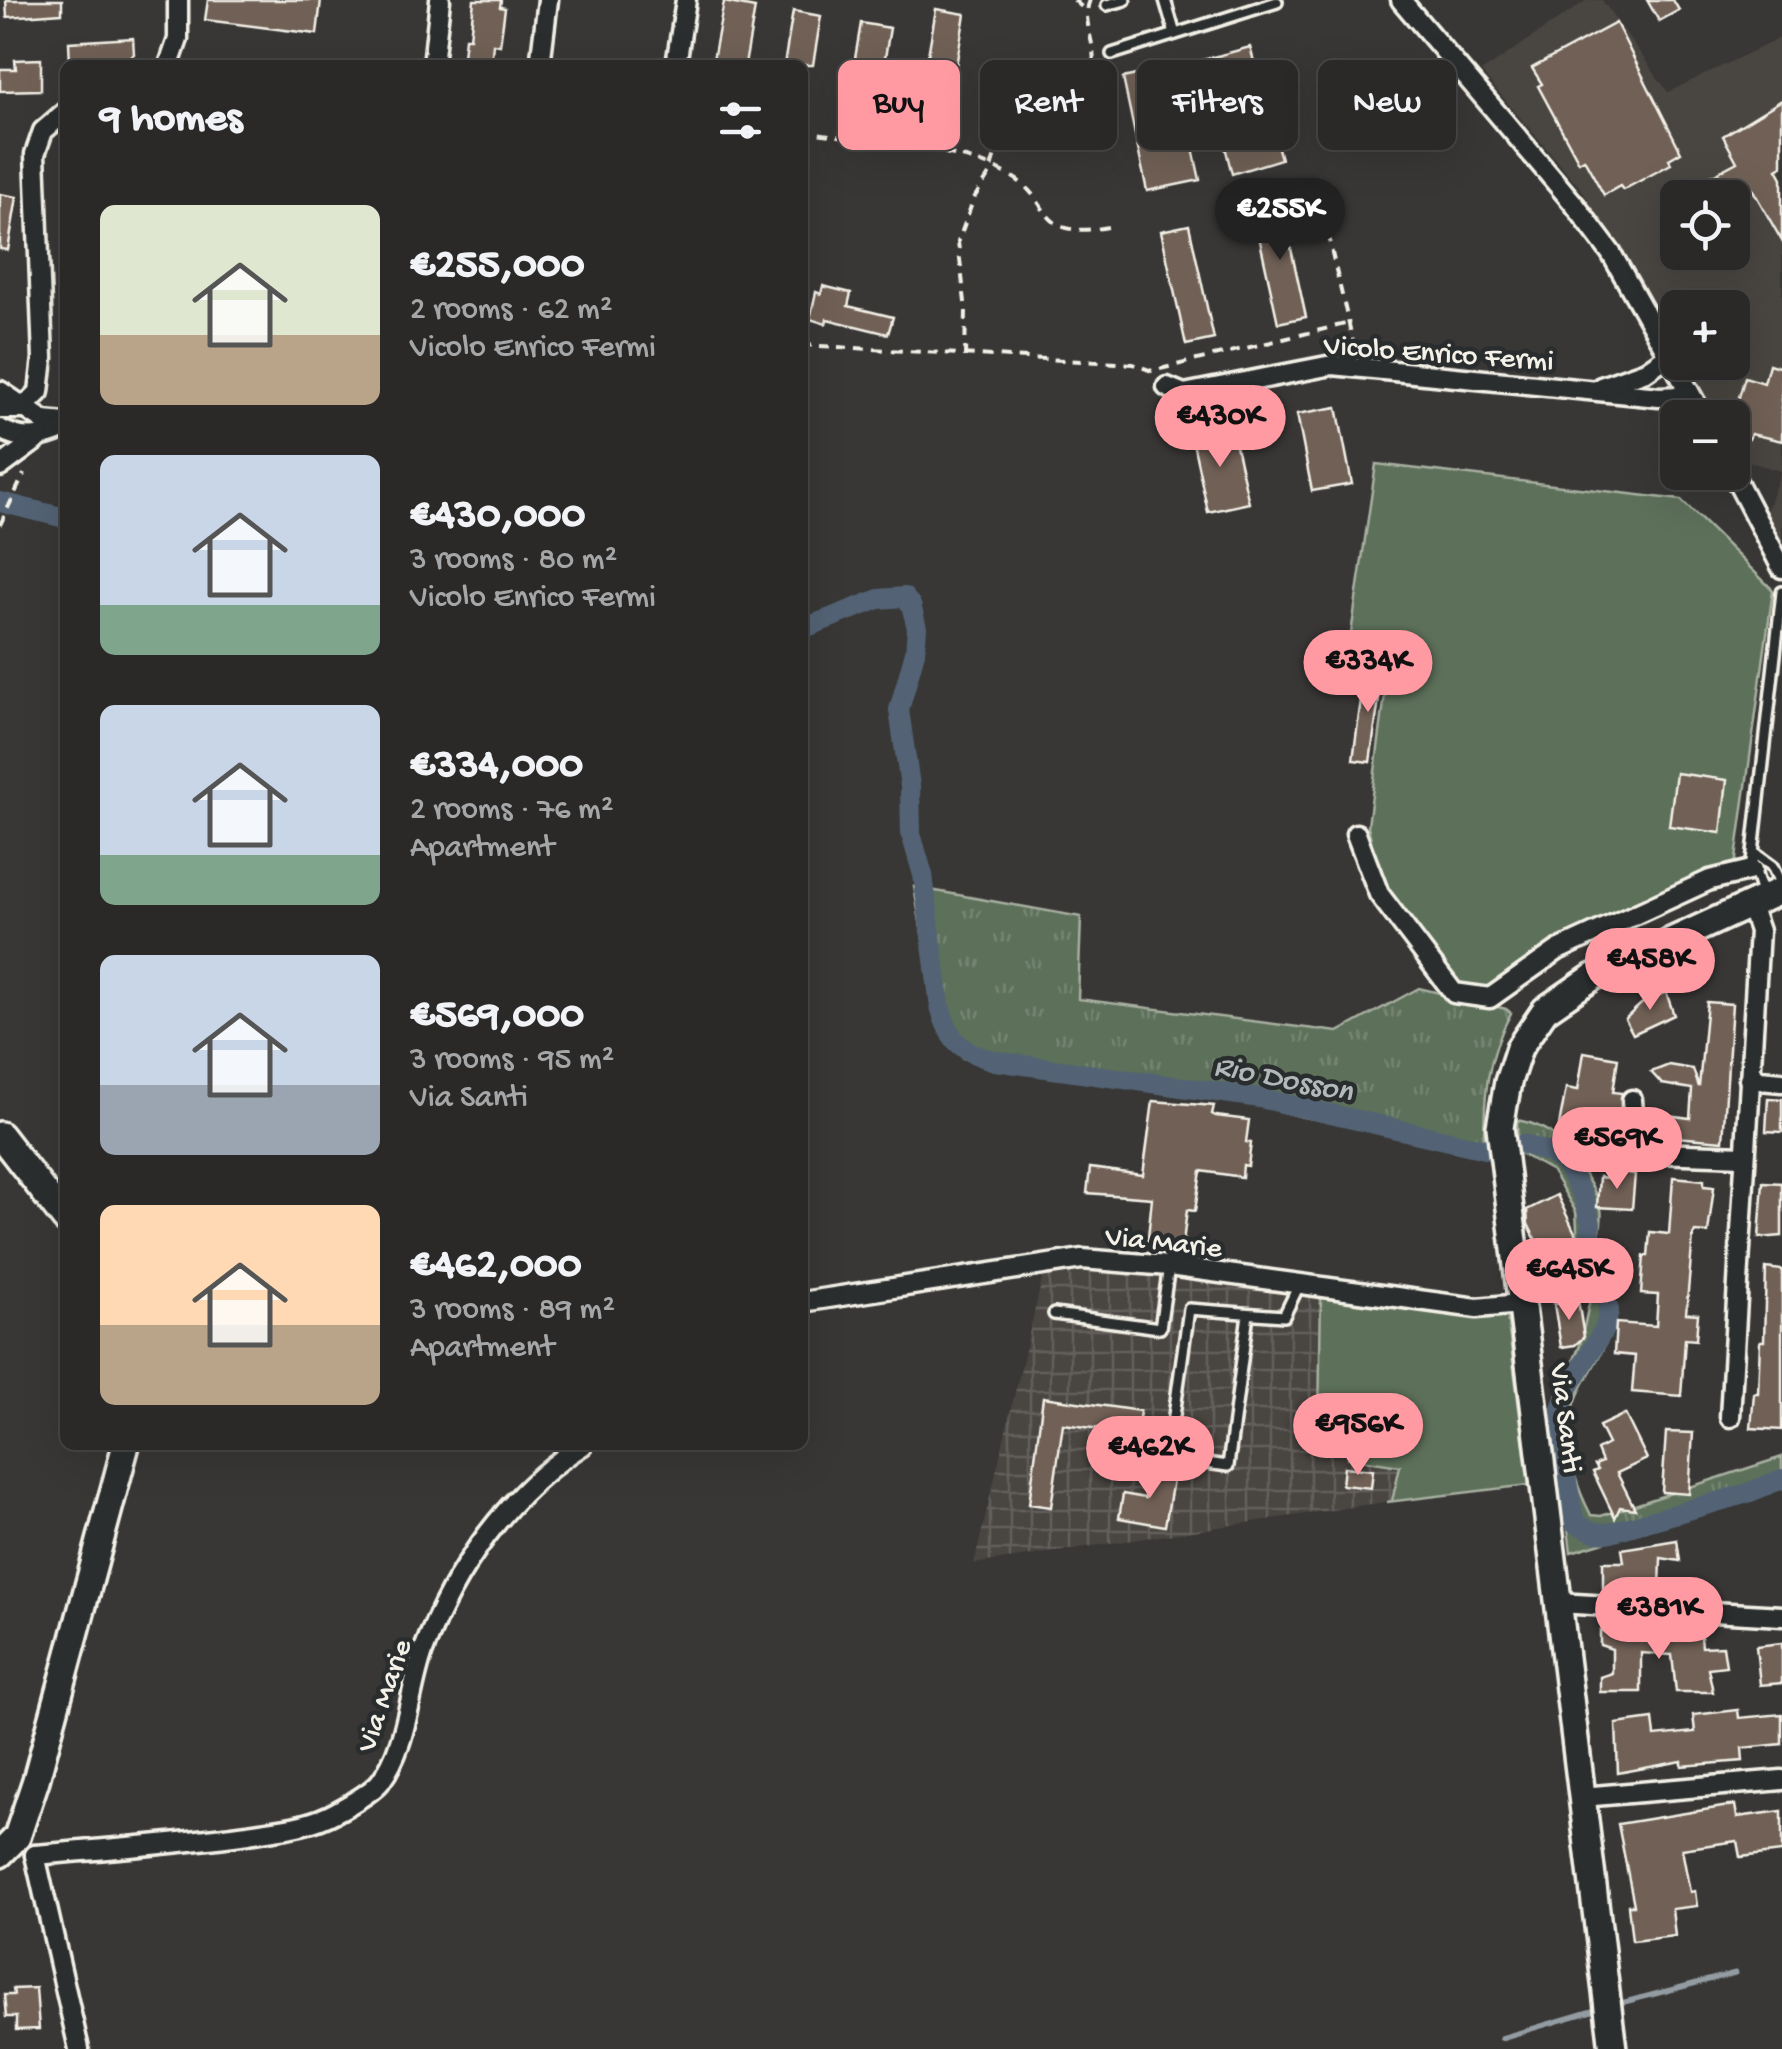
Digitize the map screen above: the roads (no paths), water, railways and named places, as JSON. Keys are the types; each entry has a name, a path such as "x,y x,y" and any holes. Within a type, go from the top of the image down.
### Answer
{"street":[{"path":"171,60 178,39 178,0"},
{"path":"434,60 440,0"},
{"path":"541,60 548,0"},
{"path":"677,60 686,0"},
{"path":"1401,0 1575,205 1610,253 1660,339"},
{"path":"0,410 22,409 39,392 42,376 36,154 44,131 60,117"},
{"name":"Vicolo Enrico Fermi","path":"1590,390 1646,371 1660,361"},
{"name":"Vicolo Enrico Fermi","path":"1167,387 1184,394 1332,366 1659,396 1681,396 1688,391"},
{"path":"1682,380 1693,400"},
{"path":"0,392 22,409 60,425"},
{"path":"0,468 39,438 60,428"},
{"path":"0,429 12,436 39,438"},
{"path":"1741,490 1782,568"},
{"path":"1356,834 1379,894 1454,993 1480,999 1498,994 1558,950 1753,862"},
{"path":"1730,1417 1759,931 1770,895"},
{"name":"Via Santi","path":"1613,2049 1500,1128 1519,1048 1545,1010 1593,977 1770,895"},
{"path":"1749,1079 1782,1082"},
{"path":"1632,1100 1635,1139 1656,1153 1744,1156"},
{"path":"0,1135 60,1213"},
{"name":"Via Marie","path":"808,1301 1082,1259 1169,1266 1477,1308 1520,1304"},
{"path":"78,2049 18,1848 125,1450"},
{"name":"Via Marie","path":"18,1848 190,1842 297,1826 334,1813 378,1784 398,1746 423,1653 471,1554 527,1490 578,1450"},
{"path":"1558,1603 1782,1616"},
{"path":"1582,1797 1782,1780"}],"lane":[{"path":"1107,6 1125,0"},
{"path":"1165,0 1176,34"},
{"path":"1112,54 1277,2"},
{"path":"1770,895 1753,862 1782,592"},
{"path":"1753,862 1772,866 1770,895"},
{"path":"1054,1314 1160,1328 1169,1266"},
{"path":"1248,1314 1228,1466 1168,1458 1189,1309 1284,1316 1300,1286"}],"waterway":[{"name":"Rio Dosson","path":"0,502 60,517"},
{"name":"Rio Dosson","path":"808,627 879,599 904,597 911,605 917,628 915,652 899,710 910,786 911,834 923,875 940,1006 958,1043 973,1054 995,1061 1260,1098 1489,1150 1523,1144 1550,1153 1564,1162 1583,1196 1591,1223 1590,1249 1609,1310 1605,1328 1568,1389 1559,1414 1575,1523 1594,1532 1608,1533 1748,1493 1782,1479"},
{"path":"1617,2004 1735,1973"},
{"path":"1501,2038 1602,2008"}]}
